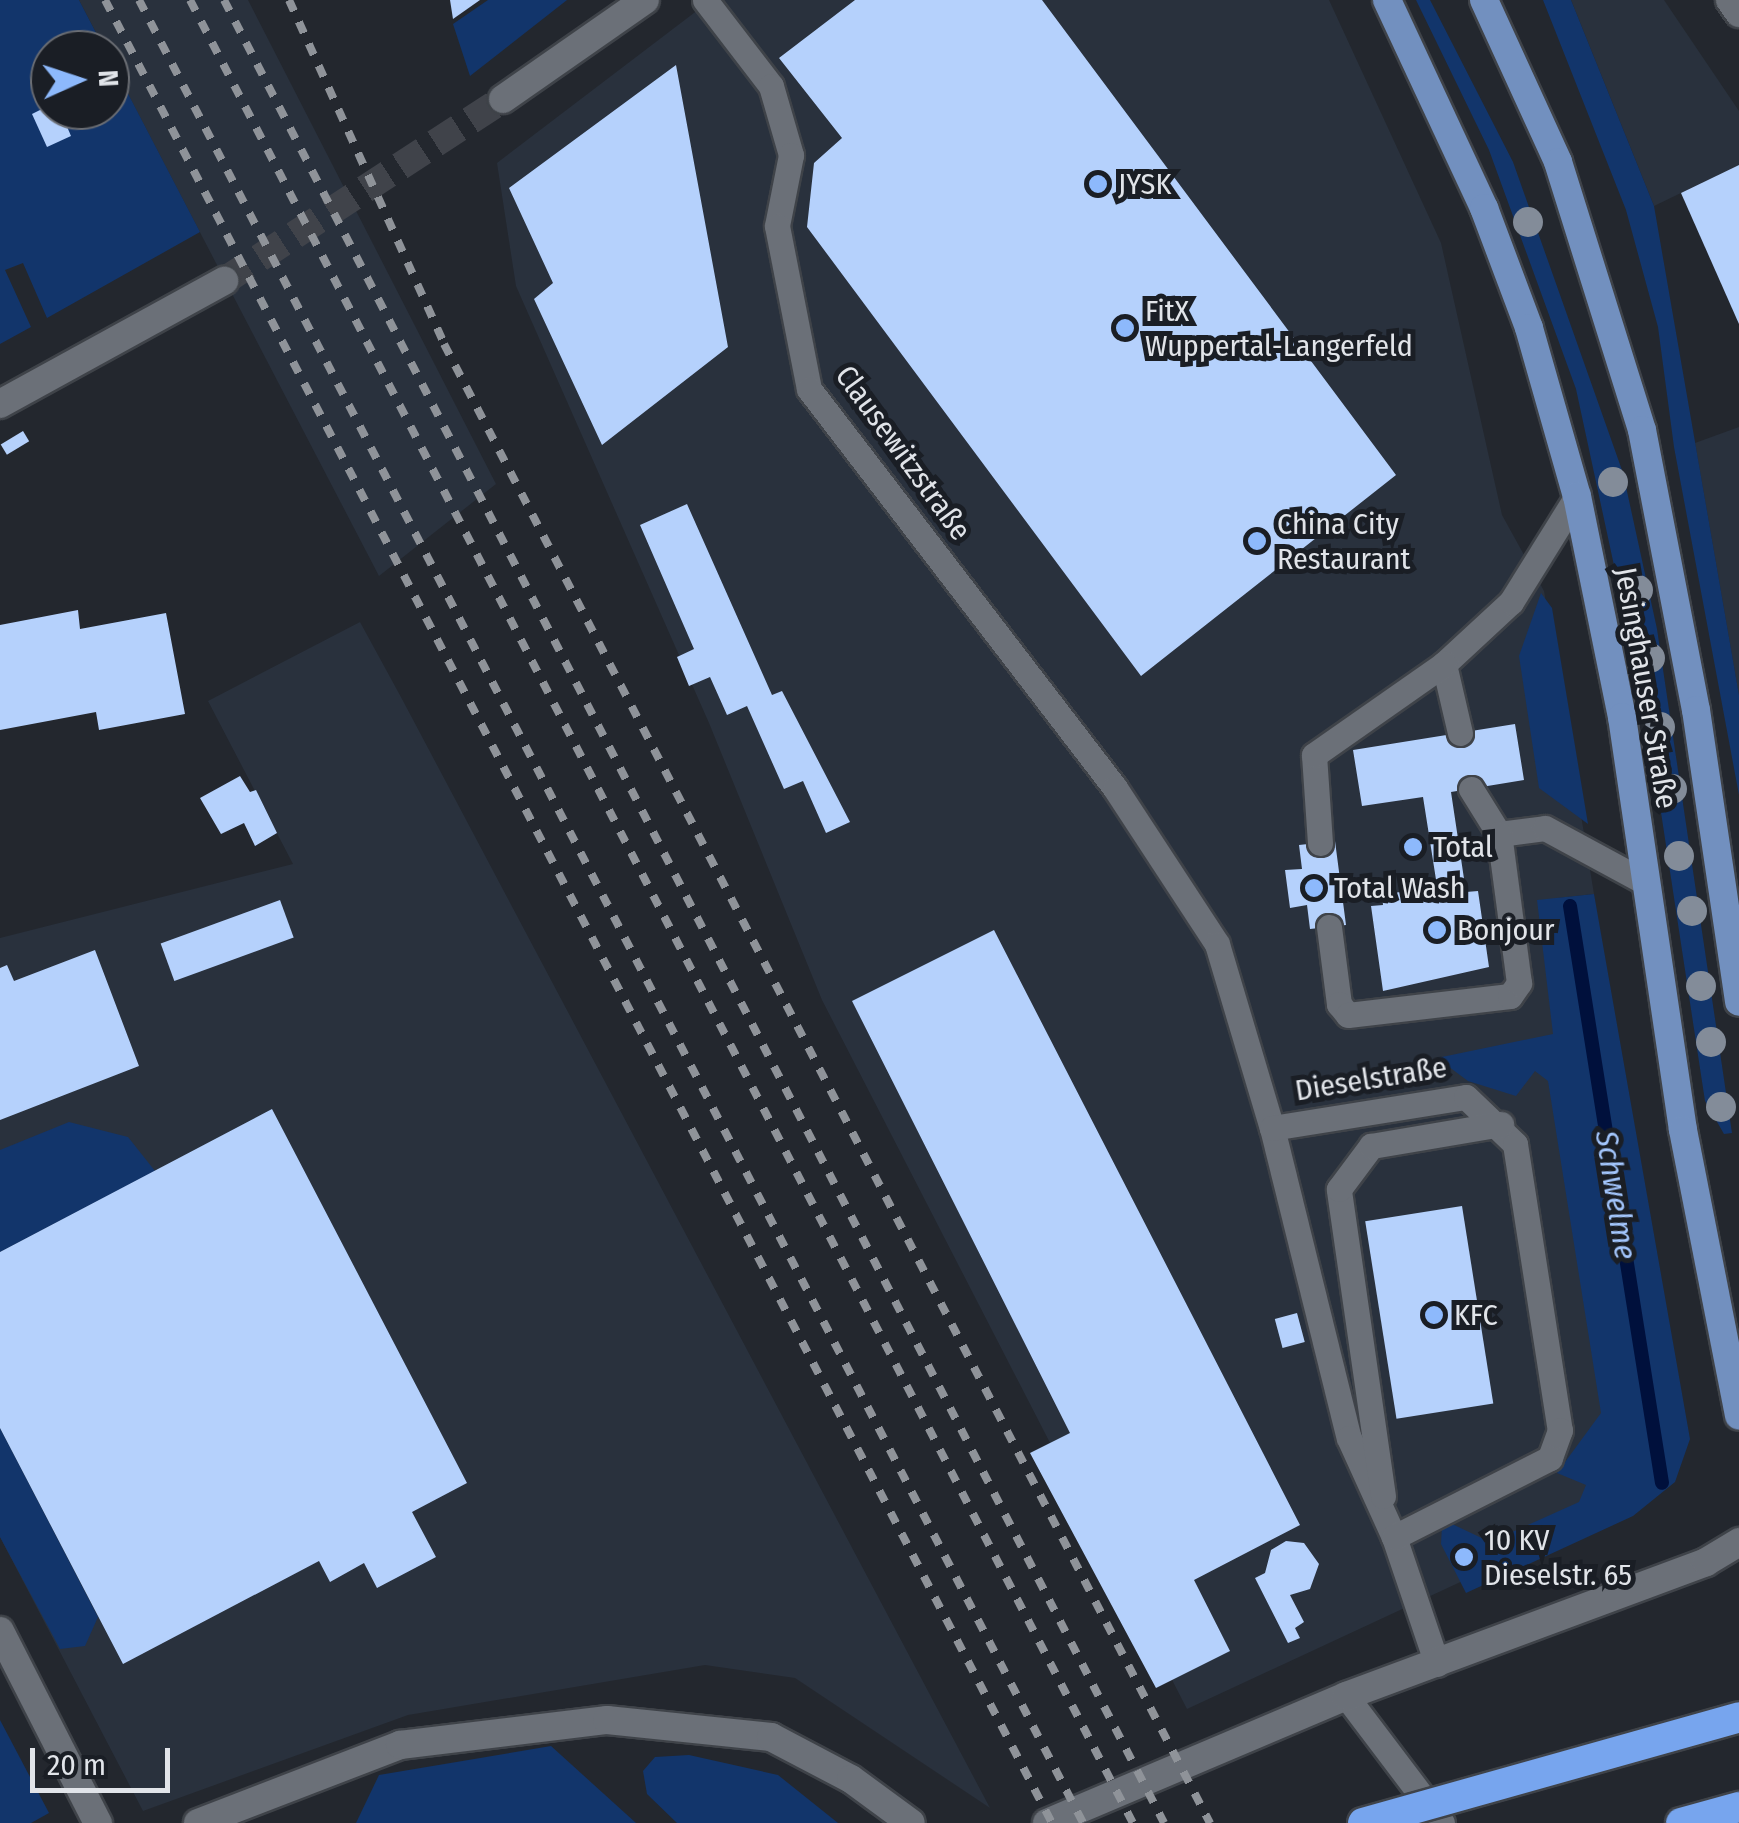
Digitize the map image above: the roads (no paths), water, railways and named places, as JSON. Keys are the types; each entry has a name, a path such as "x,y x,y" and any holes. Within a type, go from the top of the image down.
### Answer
{"highway":[{"path":"1363,1823 1739,1717"},
{"path":"1681,1823 1739,1807"}],"main road":[{"name":"Jesinghauser Straße","path":"1388,0 1484,208 1529,328 1578,496 1622,717 1683,1130 1739,1416"},
{"name":"Jesinghauser Straße","path":"1484,0 1558,162 1642,430 1696,710 1734,944 1739,1002"}],"street":[{"path":"503,99 645,0"},
{"path":"1730,0 1739,13"},
{"path":"0,404 224,282"},
{"path":"1047,1823 1346,1696 1706,1562 1739,1542"},
{"path":"0,1631 98,1823"},
{"path":"198,1823 400,1745 607,1720 771,1738 851,1778 910,1823"}],"lane":[{"name":"Clausewitzstraße","path":"705,0 772,86 792,155 776,226 809,389 1114,788 1217,944 1272,1128"},
{"path":"1320,843 1314,755 1444,664 1511,602 1578,496"},
{"path":"1444,664 1460,733"},
{"path":"1329,927 1339,1004 1348,1015 1510,996 1519,983 1499,834 1472,788"},
{"path":"1499,834 1545,828 1645,882"},
{"name":"Dieselstraße","path":"1437,1664 1390,1526 1349,1438 1272,1128 1466,1097 1501,1124"},
{"path":"1501,1124 1515,1144 1560,1430 1550,1458 1390,1526 1339,1190 1371,1146 1501,1124"},
{"path":"1346,1696 1442,1823"}],"waterway":[{"name":"Schwelme","path":"1570,906 1662,1483"}],"tunnel":[{"path":"224,281 503,99"}],"railway":[{"path":"105,0 1052,1823"},
{"path":"139,0 1083,1823"},
{"path":"190,0 1133,1823"},
{"path":"224,0 1164,1823"},
{"path":"289,0 444,344 1210,1823"}],"place":[{"name":"JYSK","path":"1098,184"},
{"name":"FitX Wuppertal-Langerfeld","path":"1125,328"},
{"name":"China City Restaurant","path":"1257,541"},
{"name":"Total","path":"1413,847"},
{"name":"Total Wash","path":"1314,888"},
{"name":"Bonjour","path":"1437,930"},
{"name":"KFC","path":"1434,1315"},
{"name":"10 KV Dieselstr. 65","path":"1464,1557"}]}
